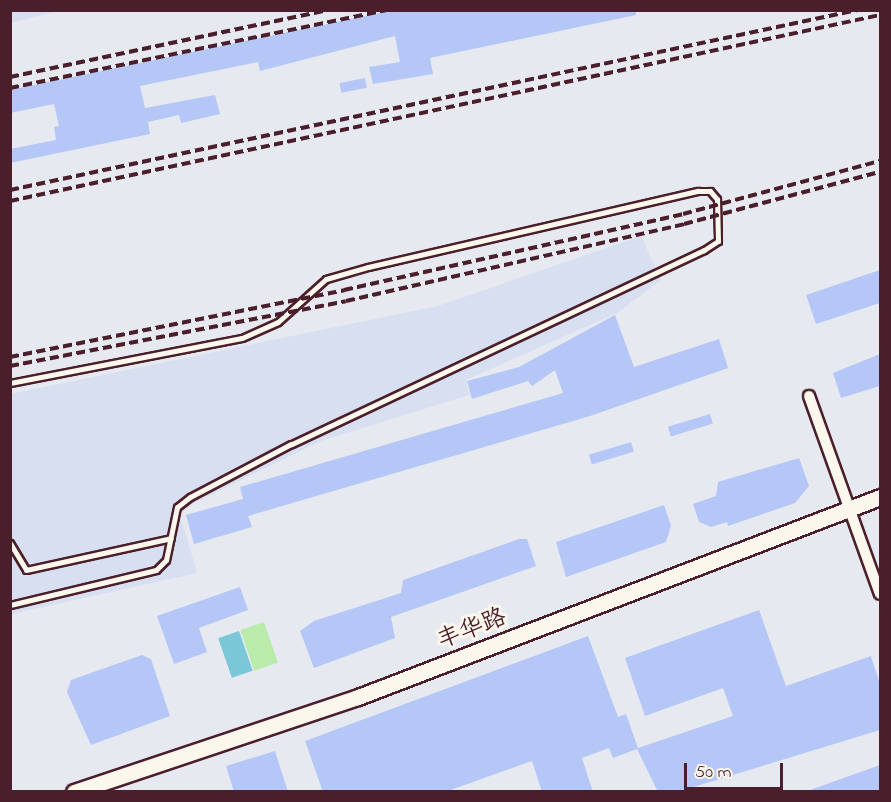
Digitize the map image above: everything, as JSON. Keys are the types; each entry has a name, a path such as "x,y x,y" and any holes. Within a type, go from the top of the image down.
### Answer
{"street":[{"path":"809,396 880,594"},
{"name":"丰华路","path":"74,792 358,697 880,497"}],"lane":[{"path":"10,383 242,338 278,321 326,279 368,267 698,191 710,191 717,199 718,241 704,250 291,444 190,497 177,507 166,560 145,576 10,605"},
{"path":"10,543 26,570 171,538"}],"shaded area":[{"path":"11,10 58,10 58,11 11,23"},
{"path":"641,236 661,280 617,313 466,380 469,395 321,441 184,508 181,518 197,573 11,614 10,394 438,306"}],"green space":[{"path":"264,622 278,663 254,671 240,630"}],"water":[{"path":"239,631 253,671 232,678 218,638"}],"building":[{"path":"394,10 636,10 636,15 430,58 433,74 373,84 369,67 400,62 395,36 260,71 258,62 140,86 145,108 215,95 220,114 181,123 179,115 148,122 150,134 10,163 10,149 56,140 54,127 59,126 54,104 10,113 10,90"},
{"path":"365,78 367,88 341,93 339,83"},
{"path":"880,270 880,303 816,324 806,295"},
{"path":"615,315 634,367 719,339 728,368 590,416 248,516 252,527 194,544 186,515 243,499 240,487 563,393 555,370 532,386 528,381 472,399 467,381 519,367"},
{"path":"880,354 880,386 841,398 833,373"},
{"path":"710,414 713,424 671,436 668,427"},
{"path":"631,442 634,452 592,464 589,455"},
{"path":"799,458 809,486 795,503 728,526 727,522 711,527 699,522 693,504 716,496 718,482"},
{"path":"664,505 671,526 666,542 566,577 556,542"},
{"path":"519,539 527,539 536,566 391,617 395,638 314,668 300,631 314,621 401,593 403,580"},
{"path":"240,587 248,610 199,628 207,652 174,664 157,616"},
{"path":"759,610 786,686 871,656 880,684 880,730 677,792 658,792 637,749 613,758 609,748 582,758 593,792 542,792 532,761 445,792 323,792 305,741 588,636 618,717 626,714 638,748 733,716 723,688 645,716 625,658"},
{"path":"142,655 151,659 170,716 91,745 67,692 71,680"},
{"path":"275,751 288,792 234,792 226,766"},
{"path":"880,765 880,792 811,792 810,790"}],"railway":[{"path":"10,77 327,10"},
{"path":"10,88 388,10"},
{"path":"10,190 857,10"},
{"path":"10,201 880,15"},
{"path":"10,357 344,290 683,214 880,161"},
{"path":"10,366 346,301 684,224 880,172"}]}
